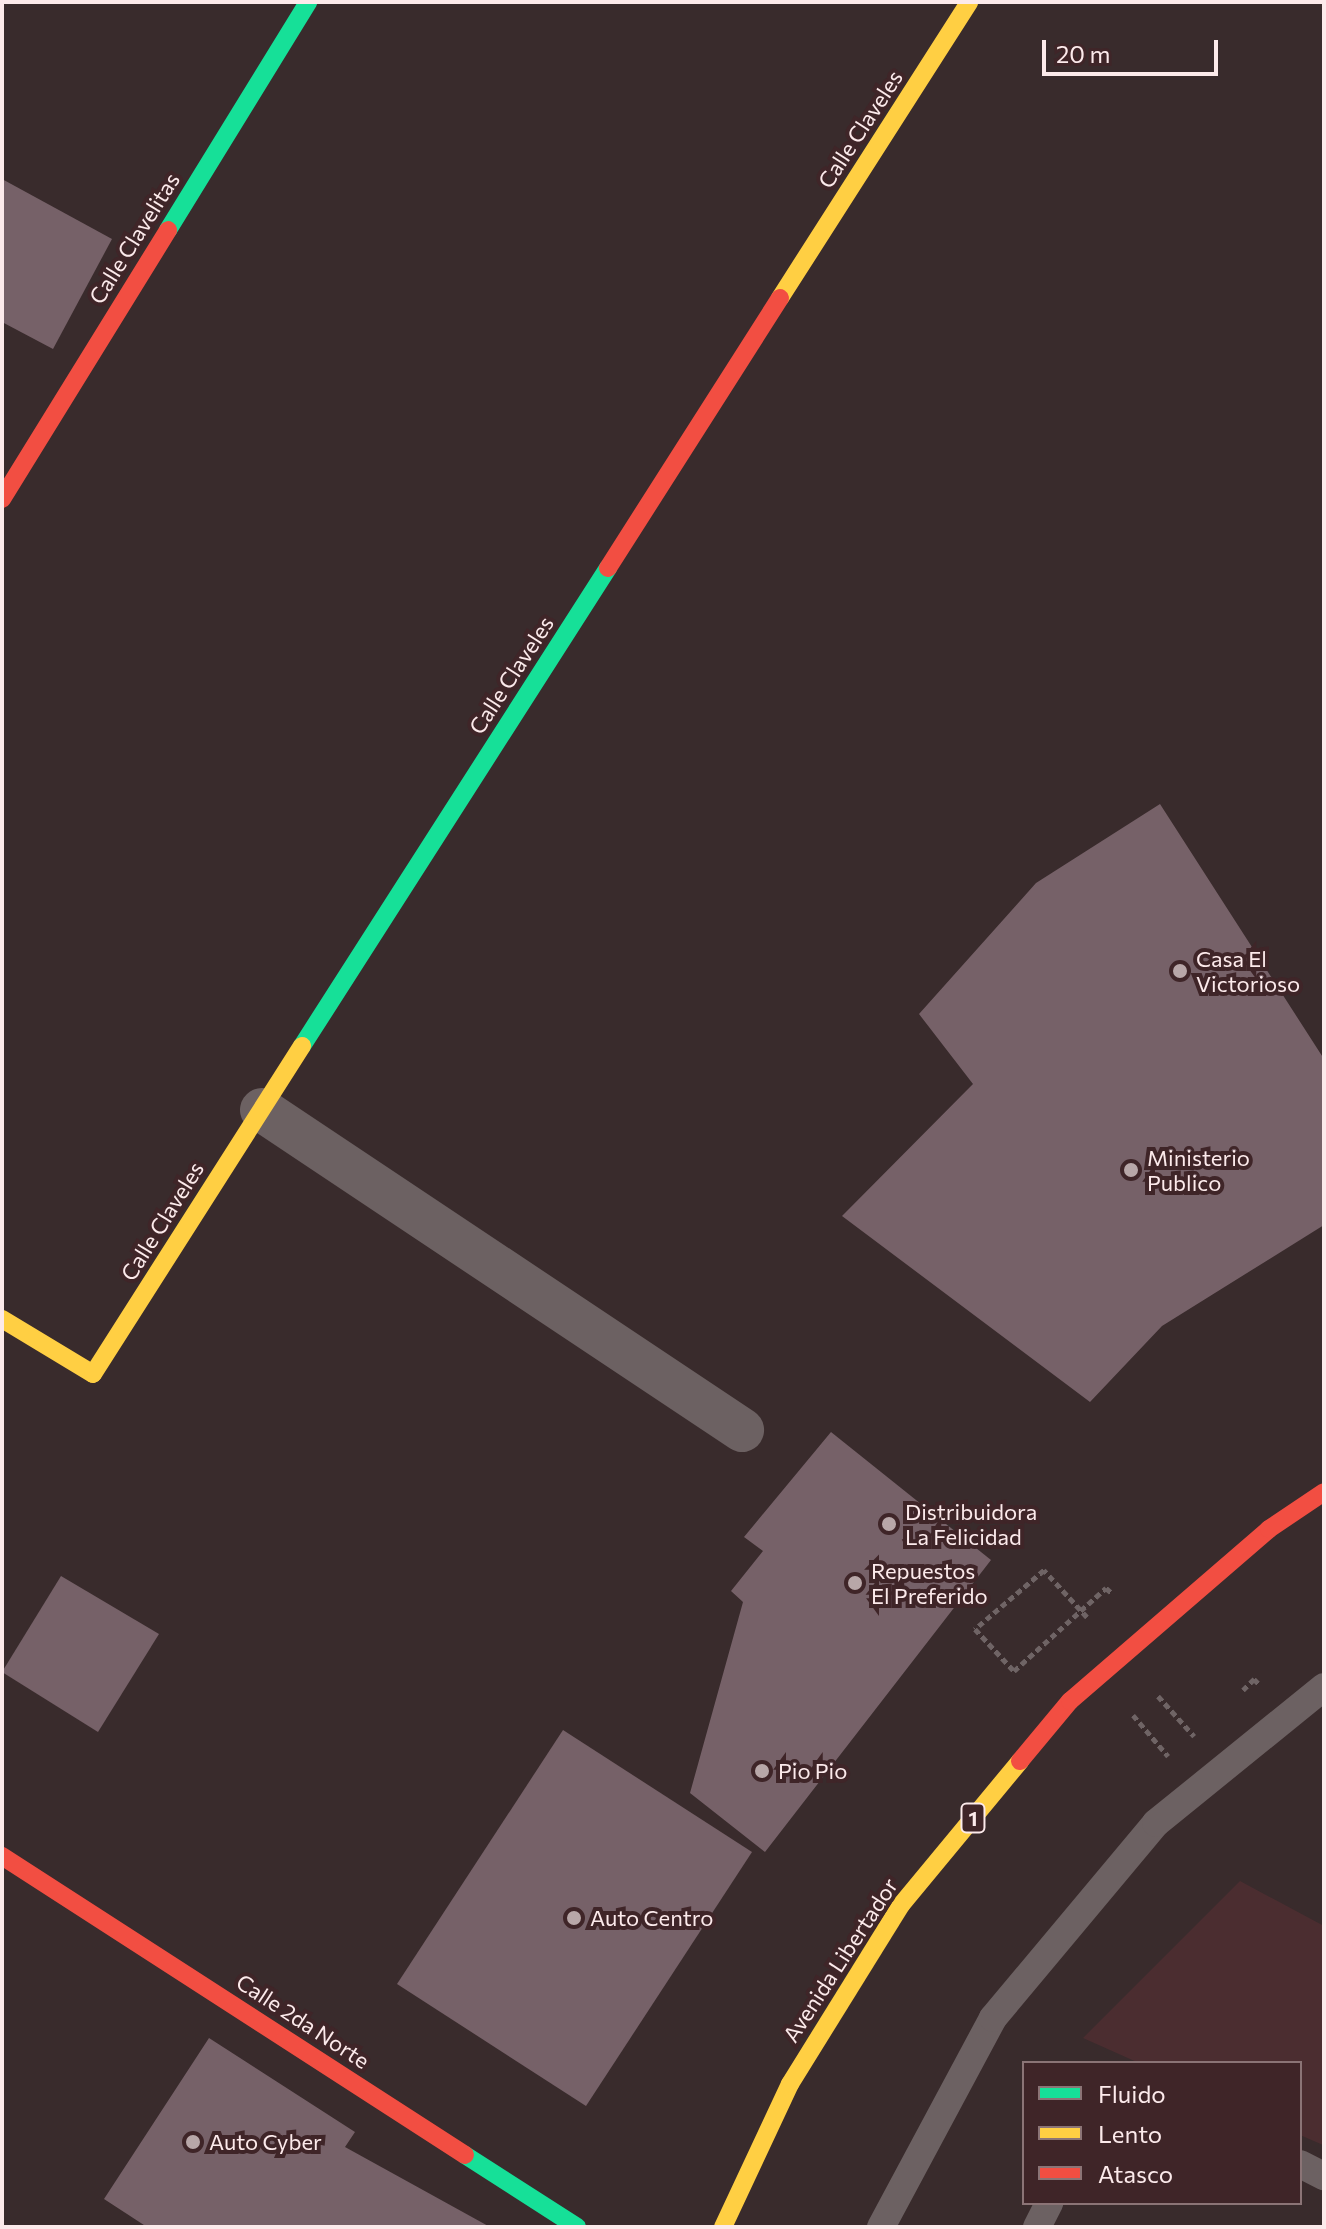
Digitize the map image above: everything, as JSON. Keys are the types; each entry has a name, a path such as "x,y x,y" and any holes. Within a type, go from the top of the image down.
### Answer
{"main road":[{"name":"Calle Clavelitas","path":"2,499 308,2"},
{"name":"Calle Claveles","path":"2,1319 93,1374 969,2"},
{"name":"Avenida Libertador","path":"723,2227 790,2084 901,1905 1070,1701 1269,1529 1324,1492"},
{"name":"Calle 2da Norte","path":"2,1856 577,2227"}],"street":[{"path":"262,1110 742,1430"}],"lane":[{"path":"881,2227 993,2018 1156,1823 1324,1687"},
{"path":"1302,2165 1324,2176"}],"path":[{"path":"1044,1570 975,1629 1014,1671 1106,1588"},
{"path":"1099,1675 1198,1789"}],"shaded area":[{"path":"1240,1881 1324,1926 1323,2145 1302,2136 1302,2061 1135,2061 1083,2038"}],"building":[{"path":"2,179 112,239 53,349 2,322"},
{"path":"1160,804 1324,1059 1324,1225 1162,1326 1090,1402 842,1216 973,1084 919,1014 1036,883"},
{"path":"831,1432 991,1560 765,1852 690,1793 743,1602 731,1591 763,1551 744,1537"},
{"path":"61,1576 159,1634 98,1732 2,1672"},
{"name":"Auto Centro","path":"563,1730 752,1852 586,2106 397,1984"},
{"path":"209,2038 355,2132 345,2147 490,2227 147,2227 104,2199"}],"traffic: fast":[{"path":"168,230 308,2"},
{"path":"302,1046 608,568"},
{"path":"465,2155 577,2227"}],"traffic: slow":[{"path":"780,298 969,2"},
{"path":"2,1319 93,1374 302,1046"},
{"path":"723,2227 790,2084 901,1905 1020,1761"}],"traffic: jam":[{"path":"2,499 168,230"},
{"path":"608,568 780,298"},
{"path":"1020,1761 1070,1701 1269,1529 1324,1492"},
{"path":"2,1856 465,2155"}],"place":[{"name":"Casa El Victorioso","path":"1180,971"},
{"name":"Ministerio Publico","path":"1131,1170"},
{"name":"Distribuidora La Felicidad","path":"889,1524"},
{"name":"Repuestos El Preferido","path":"855,1583"},
{"name":"Pio Pio","path":"762,1771"},
{"name":"Auto Centro","path":"574,1918"},
{"name":"Auto Cyber","path":"193,2142"}]}
